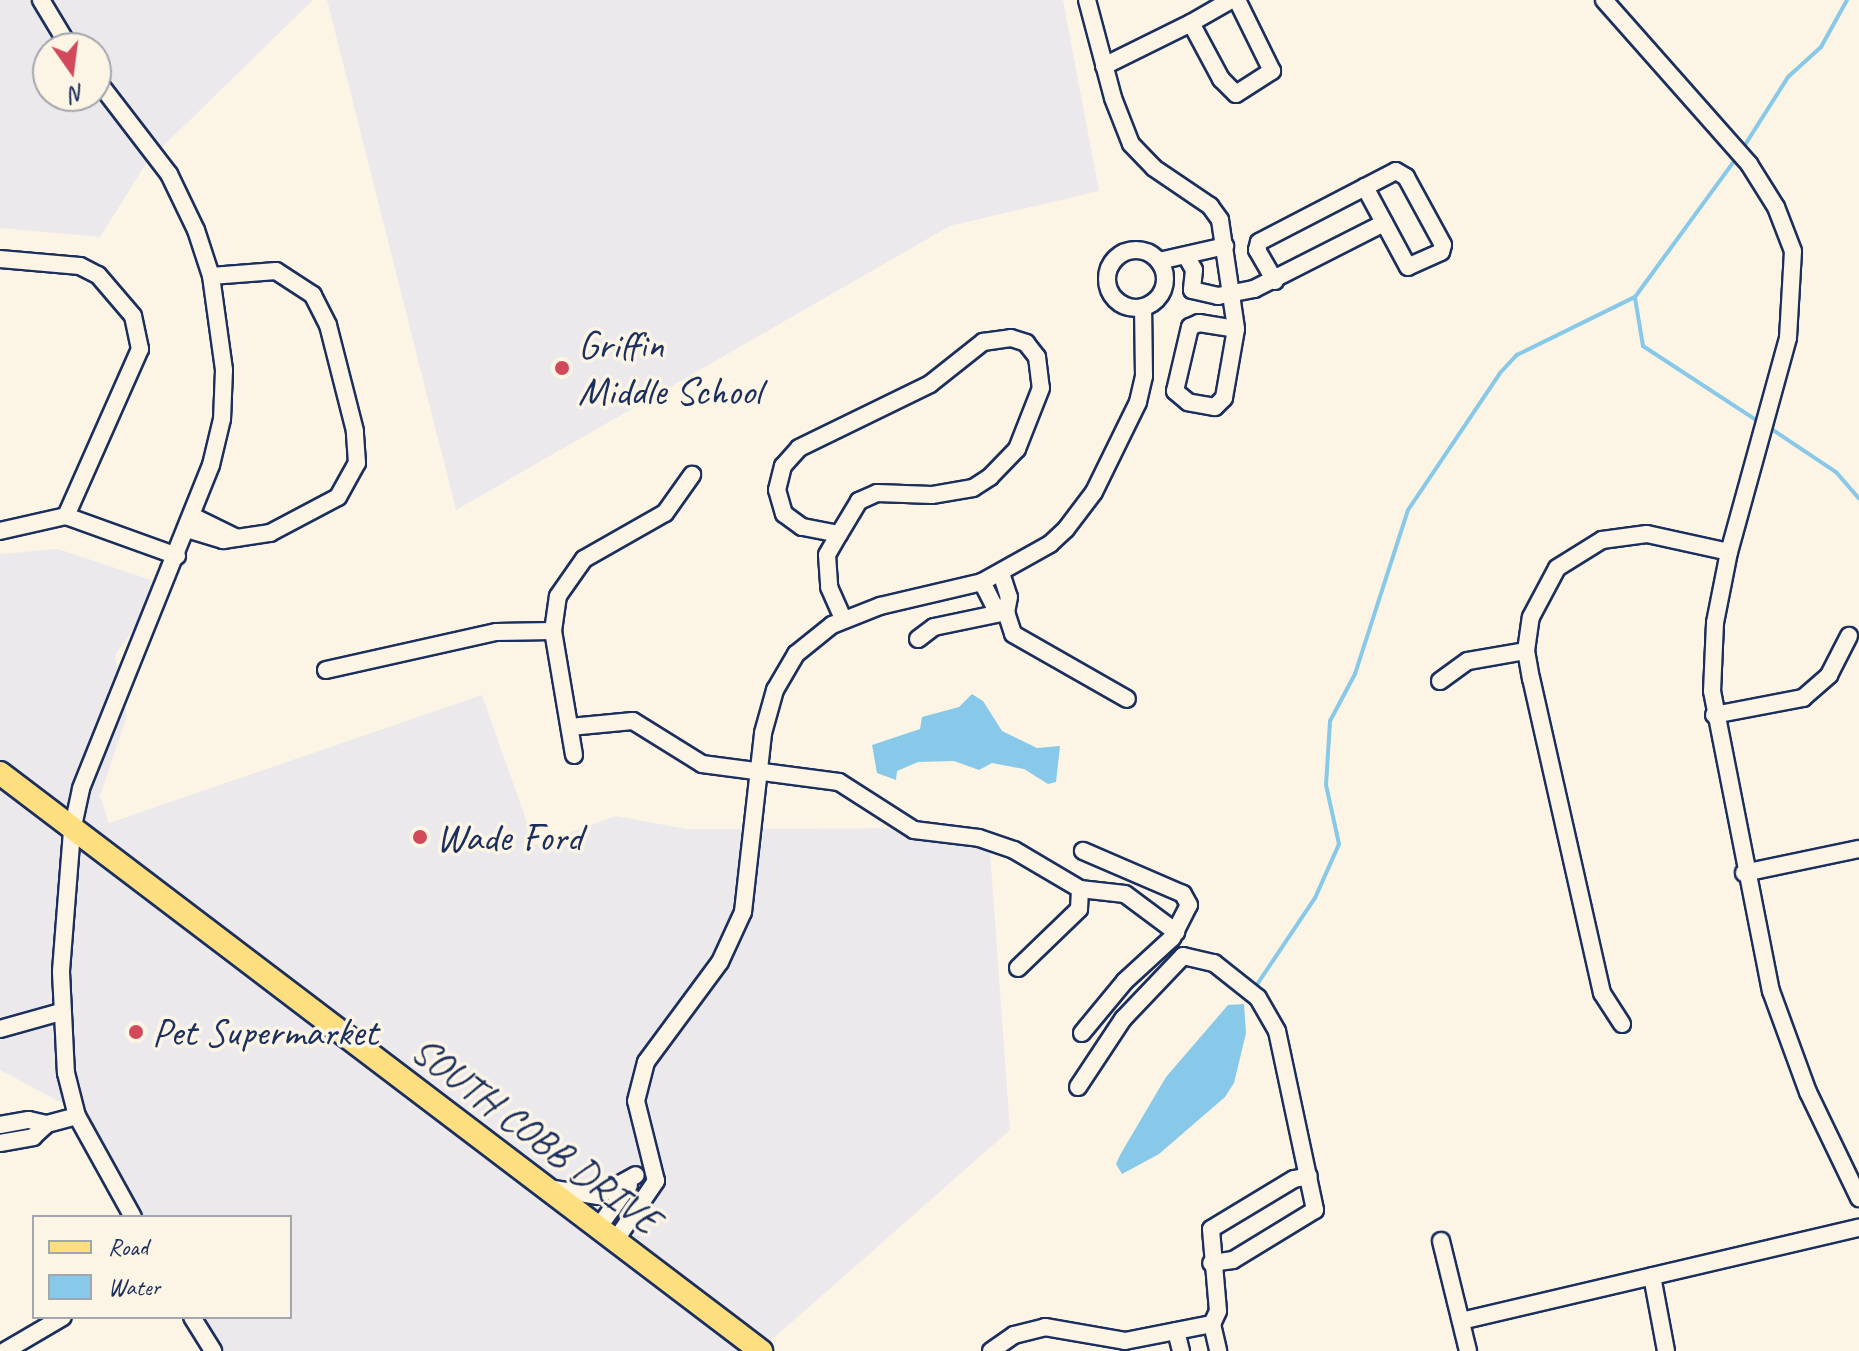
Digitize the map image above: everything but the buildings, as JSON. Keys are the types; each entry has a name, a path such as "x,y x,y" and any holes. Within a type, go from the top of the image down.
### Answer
{"main road":[{"name":"SOUTH COBB DRIVE","path":"0,773 72,831 554,1189 607,1234 761,1351"}],"street":[{"path":"41,0 60,32"},
{"path":"1087,0 1104,66 1131,144 1154,168 1210,206 1220,220 1236,329 1222,403 1209,407 1178,398 1175,391 1190,327 1199,323 1236,329"},
{"path":"1104,66 1234,0 1272,71 1241,92 1227,88 1191,23"},
{"path":"1604,0 1749,164 1784,222 1795,270 1788,338 1729,552 1712,649 1714,715 1744,873 1781,1025 1859,1198"},
{"path":"112,100 169,174 196,230 211,276 224,397 216,449 177,556 81,789 72,831 61,939 61,1012 66,1073 77,1116 132,1215"},
{"path":"1275,281 1257,250 1259,242 1365,187 1401,171 1443,249 1408,267 1365,187"},
{"path":"607,1234 643,1170 636,1101 640,1079 658,1044 715,971 738,927 766,715 775,690 796,654 844,620 982,582 1001,573 1066,529 1114,455 1144,376 1143,307 1164,288 1192,290 1220,287 1231,294 1275,281 1384,223"},
{"path":"1143,307 1122,304 1112,296 1108,272 1113,260 1136,250 1159,261 1225,246"},
{"path":"1186,256 1194,270 1192,290"},
{"path":"0,259 80,266 111,285 138,330 133,366 66,516"},
{"path":"1159,261 1164,288"},
{"path":"190,522 223,540 270,533 330,503 353,477 357,446 328,325 313,295 276,271 211,276"},
{"path":"839,534 802,527 784,514 777,490 783,466 799,448 930,384 983,342 1011,338 1032,349 1042,377 1033,417 1017,449 990,477 973,488 932,495 877,493 859,501 827,555 829,587 844,620"},
{"path":"574,755 553,631 558,596 576,566 665,513 692,475"},
{"path":"0,531 66,516 177,556"},
{"path":"1622,1024 1602,993 1526,651 1531,617 1547,582 1589,546 1615,536 1647,534 1729,552"},
{"path":"1001,573 1009,597 1006,612 1013,634 1127,699"},
{"path":"982,582 994,606 1006,612"},
{"path":"918,639 934,627 1006,612"},
{"path":"326,670 496,632 553,631"},
{"path":"1714,715 1803,698 1829,675 1849,636"},
{"path":"1440,681 1468,661 1526,651"},
{"path":"570,727 633,721 702,764 839,782 914,830 979,838 1014,850 1080,889 1125,894 1176,932"},
{"path":"1744,873 1859,849"},
{"path":"1082,1033 1125,981 1176,932 1188,910 1183,894 1083,851"},
{"path":"1018,968 1079,909 1080,889"},
{"path":"1078,1087 1156,979 1183,956 1204,959 1252,992 1277,1031 1315,1210 1233,1260 1211,1263"},
{"path":"0,1029 61,1012"},
{"path":"0,1125 29,1120 47,1124 77,1116"},
{"path":"0,1143 33,1137 47,1124"},
{"path":"554,1189 598,1196 643,1170"},
{"path":"1218,1351 1212,1324 1218,1311 1211,1263 1214,1225 1294,1179 1309,1176"},
{"path":"1461,1321 1859,1228"},
{"path":"1441,1241 1468,1351"},
{"path":"1652,1276 1666,1351"},
{"path":"5,1351 60,1319"},
{"path":"193,1319 213,1351"},
{"path":"991,1351 1014,1335 1045,1327 1117,1341 1212,1324"},
{"path":"1176,1331 1181,1351"}],"shaded area":[{"path":"0,0 313,0 147,162 100,237 0,228"},
{"name":"Griffin Middle School","path":"327,0 1063,0 1099,191 950,226 456,510"},
{"path":"58,549 166,585 115,655 127,716 100,796 109,823 482,695 535,845 616,816 687,829 920,828 990,851 1010,1130 759,1351 218,1351 198,1319 292,1319 292,1215 136,1215 75,1110 0,1070 0,554"}],"water":[{"path":"972,694 983,701 1002,731 1037,748 1060,746 1056,782 1048,784 1024,769 992,763 979,770 954,761 918,762 897,771 896,780 877,773 872,745 920,729 922,717 959,707"},
{"path":"1244,1004 1246,1033 1234,1083 1225,1097 1159,1154 1122,1174 1116,1164 1120,1155 1166,1077 1228,1005"}],"waterway":[{"path":"1743,148 1788,77 1821,47 1847,0"},
{"path":"1254,989 1315,898 1339,844 1326,785 1330,721 1355,674 1408,510 1500,373 1517,355 1635,297 1738,156"},
{"path":"1635,298 1643,346 1759,422"},
{"path":"1767,426 1836,472 1859,498"}],"place":[{"name":"Griffin Middle School","path":"562,368"},
{"name":"Wade Ford","path":"420,837"},
{"name":"Pet Supermarket","path":"136,1032"}]}
